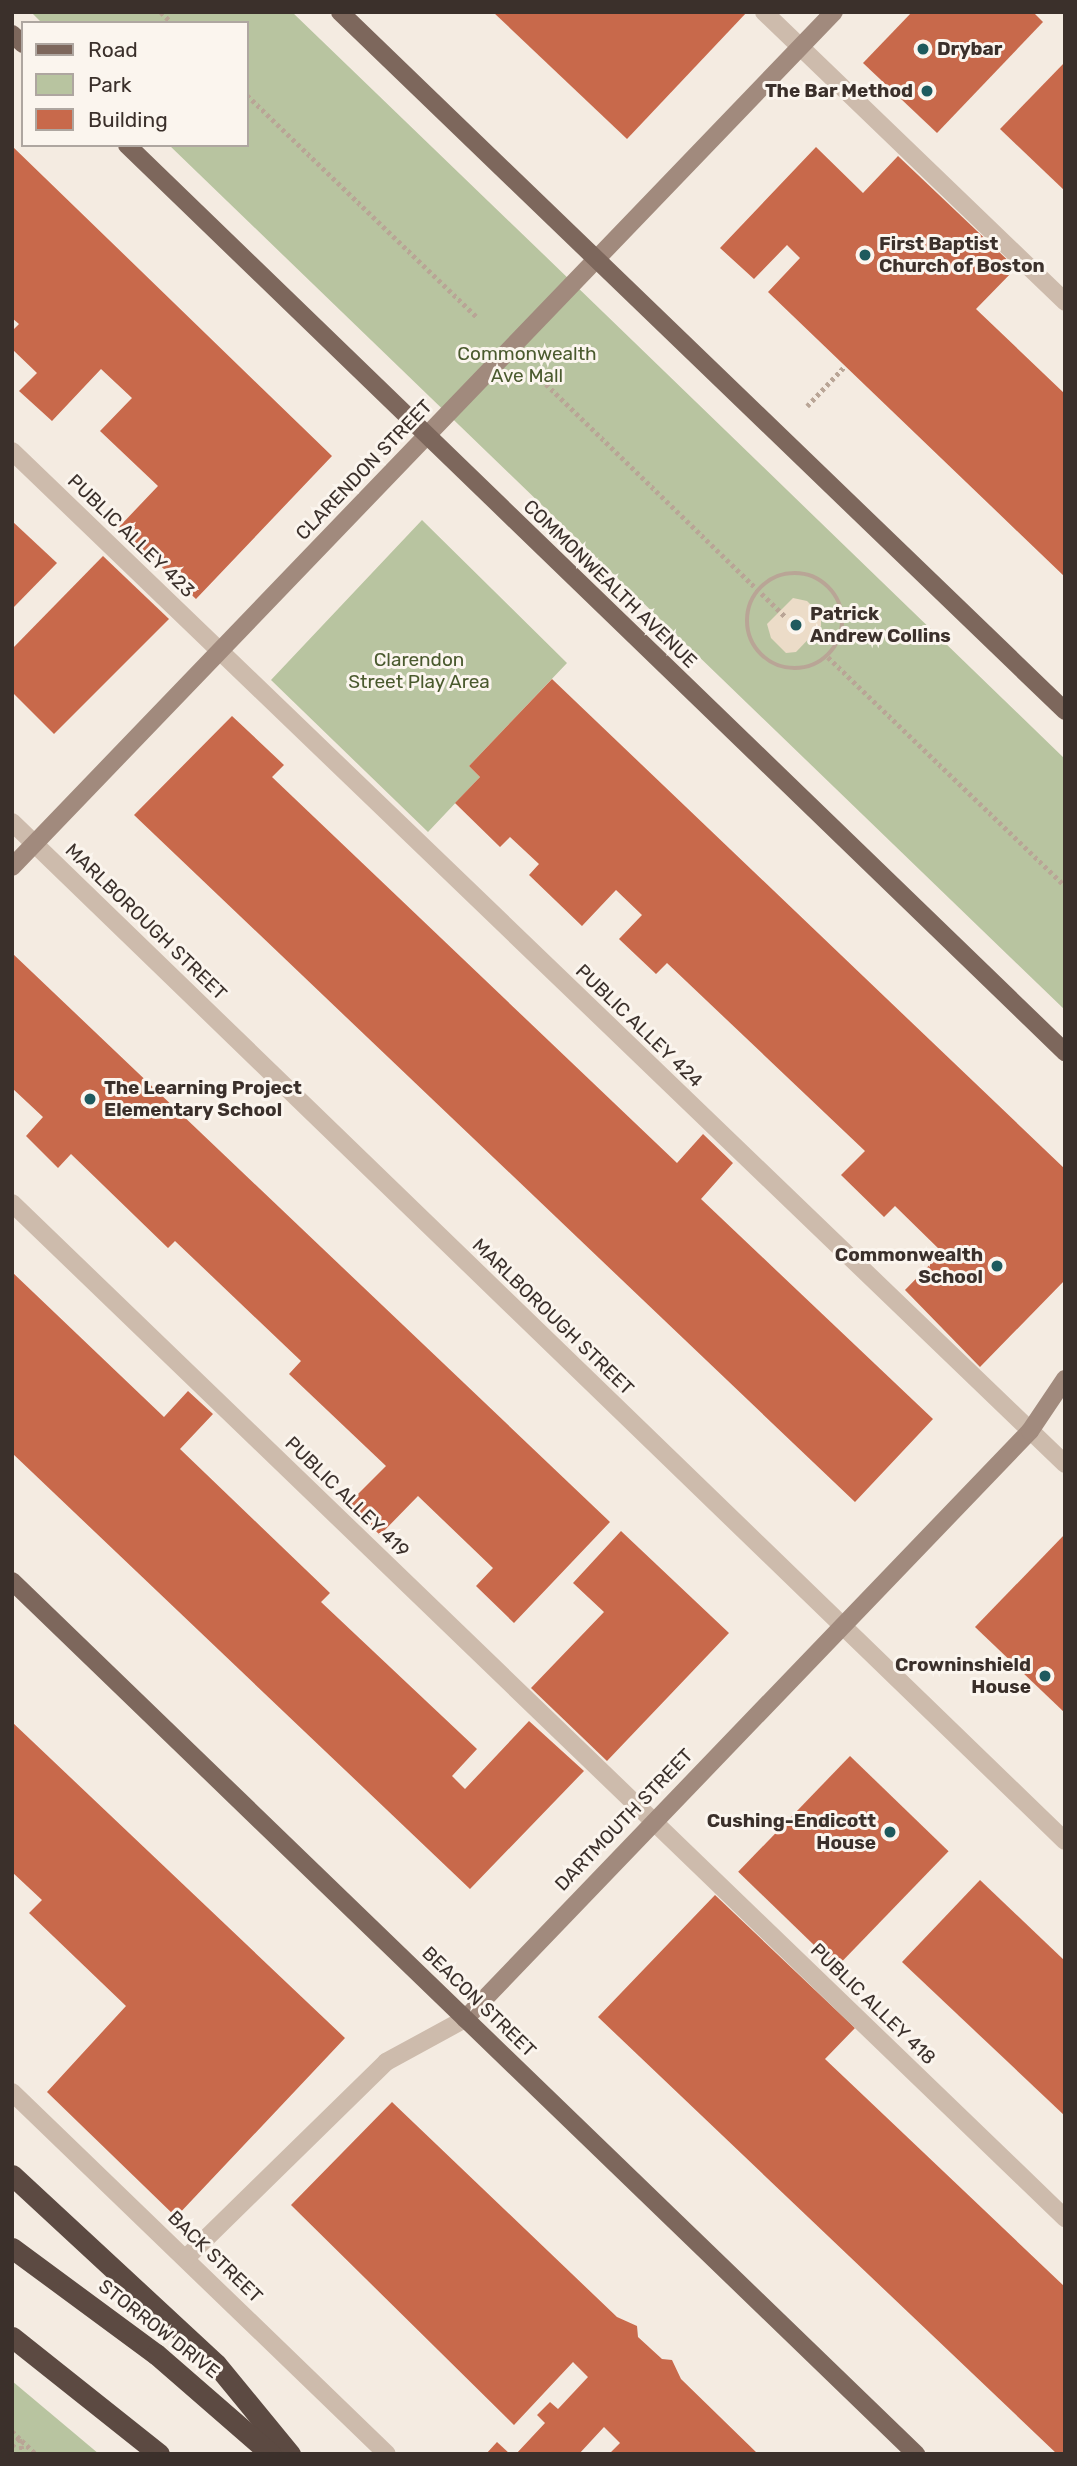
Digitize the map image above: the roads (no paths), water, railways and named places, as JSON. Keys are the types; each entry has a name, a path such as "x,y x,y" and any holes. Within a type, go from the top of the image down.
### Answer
{"highway":[{"path":"12,2175 216,2364 290,2454"},
{"name":"STORROW DRIVE","path":"12,2248 156,2354 271,2454"},
{"path":"12,2337 159,2454"}],"main road":[{"path":"340,12 1065,711"},
{"name":"CLARENDON STREET","path":"12,867 834,12"},
{"name":"COMMONWEALTH AVENUE","path":"129,147 1065,1052"},
{"name":"DARTMOUTH STREET","path":"465,2019 839,1624 1030,1431 1065,1379"},
{"name":"BEACON STREET","path":"12,1581 916,2454"}],"street":[{"path":"764,12 1065,302"},
{"name":"PUBLIC ALLEY 423","path":"12,451 220,651"},
{"name":"PUBLIC ALLEY 424","path":"220,651 1065,1464"},
{"name":"MARLBOROUGH STREET","path":"12,821 1065,1841"},
{"name":"PUBLIC ALLEY 419","path":"12,1203 653,1820"},
{"name":"PUBLIC ALLEY 418","path":"653,1820 1065,2218"},
{"name":"DARTMOUTH STREET","path":"186,2258 386,2062 465,2019"},
{"name":"BACK STREET","path":"12,2092 387,2454"}],"place":[{"name":"Drybar","path":"923,49"},
{"name":"The Bar Method","path":"927,91"},
{"name":"First Baptist Church of Boston","path":"865,255"},
{"name":"Patrick Andrew Collins","path":"796,625"},
{"name":"The Learning Project Elementary School","path":"90,1099"},
{"name":"Commonwealth School","path":"997,1266"},
{"name":"Crowninshield House","path":"1045,1676"},
{"name":"Cushing-Endicott House","path":"890,1832"}],"park label":[{"name":"Commonwealth Ave Mall","path":"527,365"},
{"name":"Clarendon Street Play Area","path":"419,671"}]}
